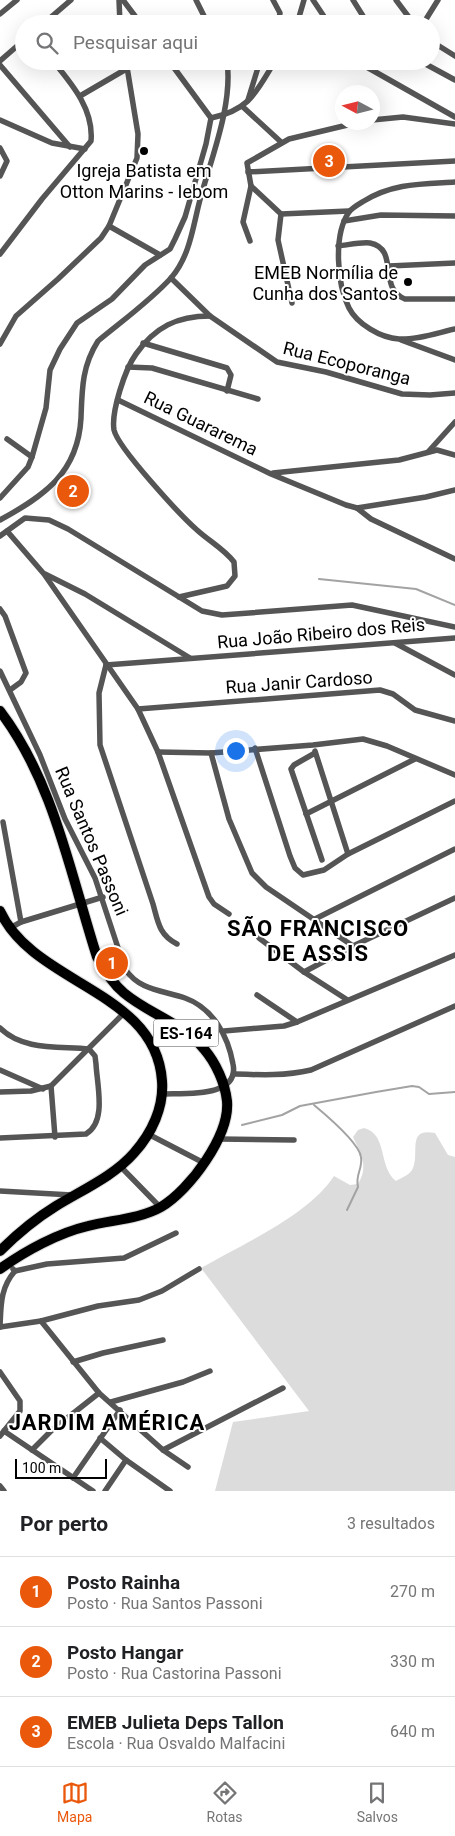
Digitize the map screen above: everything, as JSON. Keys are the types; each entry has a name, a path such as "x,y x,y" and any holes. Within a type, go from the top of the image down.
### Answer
{"highway":[{"name":"ES-164","path":"0,711 27,750 40,779 97,957 106,973 125,994 157,1012 198,1043 216,1068 224,1087 227,1103 218,1140 204,1163 193,1178 160,1207 70,1232 7,1268"},
{"name":"ES-164","path":"0,911 10,928 31,949 125,1012 147,1036 158,1056 163,1094 160,1107 148,1134 134,1154 120,1166 37,1218 0,1251"}],"street":[{"path":"0,14 17,0"},
{"path":"54,15 71,0"},
{"path":"119,0 119,15"},
{"path":"123,0 134,15"},
{"path":"196,0 204,15"},
{"path":"273,0 280,15"},
{"path":"313,0 323,15"},
{"path":"353,0 362,15"},
{"path":"396,0 407,15"},
{"path":"429,15 438,0"},
{"path":"299,15 303,1"},
{"path":"440,46 455,56"},
{"path":"15,49 0,63 70,147"},
{"path":"0,254 42,199 91,141 91,134 80,96 60,70"},
{"path":"80,96 119,70"},
{"path":"0,344 16,316 101,238 109,226 137,158 138,134 128,70"},
{"path":"1,496 28,467 46,408 50,370 60,349 77,323 112,299 135,274 170,249 185,217 206,144 211,118 176,70"},
{"path":"0,520 36,500 62,474 72,456 78,435 82,383 85,366 91,352 98,341 171,278 190,244 222,116 228,70"},
{"path":"245,106 257,70"},
{"path":"211,118 222,116 245,106 269,70"},
{"path":"372,70 455,116"},
{"path":"437,70 455,80"},
{"path":"245,106 282,142"},
{"path":"380,119 403,117 455,124"},
{"path":"0,120 52,143 85,149"},
{"path":"250,241 244,222 251,186 247,163 282,142 335,128"},
{"path":"0,148 7,161 0,176"},
{"path":"248,172 455,161"},
{"path":"251,186 281,214 349,211 376,194 396,186 455,182"},
{"path":"349,211 338,246 339,268 349,309 360,322 378,333 455,360"},
{"path":"281,214 278,240 292,302"},
{"path":"344,222 381,215 455,216"},
{"path":"109,226 160,255"},
{"path":"338,246 372,244 386,256 389,266 390,286 398,296 405,299 455,299"},
{"path":"389,266 455,263"},
{"name":"Rua Ecoporanga","path":"171,278 210,316 280,363 326,372 402,394 430,395 455,392"},
{"path":"179,597 227,586 235,576 234,562 178,512 122,446 114,428 118,400 128,368 143,343 152,335 180,319 191,316 210,316"},
{"path":"399,339 455,329"},
{"path":"143,343 227,368 231,375 227,391"},
{"path":"128,368 152,368 258,399"},
{"name":"Rua Guararema","path":"118,400 271,474 336,502 357,508"},
{"path":"428,452 455,422"},
{"path":"7,439 32,457"},
{"path":"271,474 399,460 439,450 455,455"},
{"path":"357,508 426,497 455,490"},
{"path":"357,508 371,519 455,559"},
{"path":"0,536 25,518 49,520 68,529 202,611 222,615 352,605 455,627"},
{"path":"7,531 44,574 138,709 158,752 209,897 214,904 229,914"},
{"path":"44,574 85,594 134,622 190,658"},
{"path":"0,609 5,616 26,673 21,682 10,690"},
{"name":"Rua João Ribeiro dos Reis","path":"106,665 190,658 245,656 455,638"},
{"path":"394,642 455,675"},
{"path":"106,665 99,693 100,745 153,904 159,928 168,940 177,944"},
{"name":"Rua Santos Passoni","path":"0,671 40,755 65,819 103,898 125,969 132,979 147,988 194,1002 216,1022 224,1031 231,1052 234,1074"},
{"name":"Rua Janir Cardoso","path":"138,709 380,690 394,694 414,710 455,721"},
{"path":"158,752 212,753 363,739 455,775"},
{"path":"313,745 348,854"},
{"path":"255,748 287,849 298,873 307,876 318,873 348,854 455,800"},
{"path":"212,753 229,820 252,873 266,887 353,946"},
{"path":"315,754 294,764 291,769 322,860"},
{"path":"306,814 415,759"},
{"path":"3,822 21,922"},
{"path":"315,919 455,849"},
{"path":"10,928 21,922 103,898"},
{"path":"304,972 353,946 455,898"},
{"path":"259,938 304,972 346,999"},
{"path":"224,1031 284,1026 298,1022 346,999 455,955"},
{"path":"257,995 298,1022"},
{"path":"163,1094 206,1092 224,1087 234,1074 279,1075 310,1070 455,1006"},
{"path":"0,1092 43,1089 51,1086 125,1012"},
{"path":"0,1028 7,1035 26,1044 90,1049"},
{"path":"0,1138 86,1134 97,1125 99,1119 96,1064 90,1049"},
{"path":"0,1070 43,1089"},
{"path":"51,1086 55,1136"},
{"path":"148,1134 204,1163"},
{"path":"218,1140 294,1140"},
{"path":"120,1166 160,1207"},
{"path":"0,1191 74,1196"},
{"path":"176,1233 124,1258 7,1268 2,1295 0,1327 41,1322 98,1306 150,1296 199,1269"},
{"path":"41,1322 99,1393 163,1450 188,1467"},
{"path":"73,1362 163,1340"},
{"path":"111,1402 183,1382 210,1370"},
{"path":"0,1372 22,1406 2,1434 32,1450 93,1491"},
{"path":"163,1450 283,1388"},
{"path":"32,1450 52,1430 99,1393"},
{"path":"73,1478 120,1410"},
{"path":"100,1438 126,1460 170,1491"},
{"path":"105,1491 126,1460"},
{"path":"0,1486 4,1491"}],"shaded area":[{"path":"364,1128 372,1131 377,1137 390,1175 396,1181 412,1170 417,1138 420,1134 426,1132 435,1133 448,1155 455,1157 455,1491 215,1491 233,1422 309,1411 201,1268 291,1216 308,1204 334,1176 350,1185 358,1184 363,1171 363,1160 353,1137 358,1130"}],"waterway":[{"path":"319,579 416,589 455,605"},
{"path":"242,1125 282,1115 300,1106 412,1086 419,1087 429,1094 455,1092"},
{"path":"314,1105 348,1137 359,1151 361,1157 357,1179 358,1187 347,1210"}],"place":[{"name":"Igreja Batista em Otton Marins - Iebom","path":"144,151"},
{"name":"EMEB Julieta Deps Tallon","path":"329,161"},
{"name":"EMEB Normília de Cunha dos Santos","path":"408,282"},
{"name":"Posto Hangar","path":"73,491"},
{"name":"Posto Rainha","path":"112,963"}],"district":[{"name":"SÃO FRANCISCO DE ASSIS","path":"318,940"},
{"name":"JARDIM AMÉRICA","path":"107,1422"}]}
